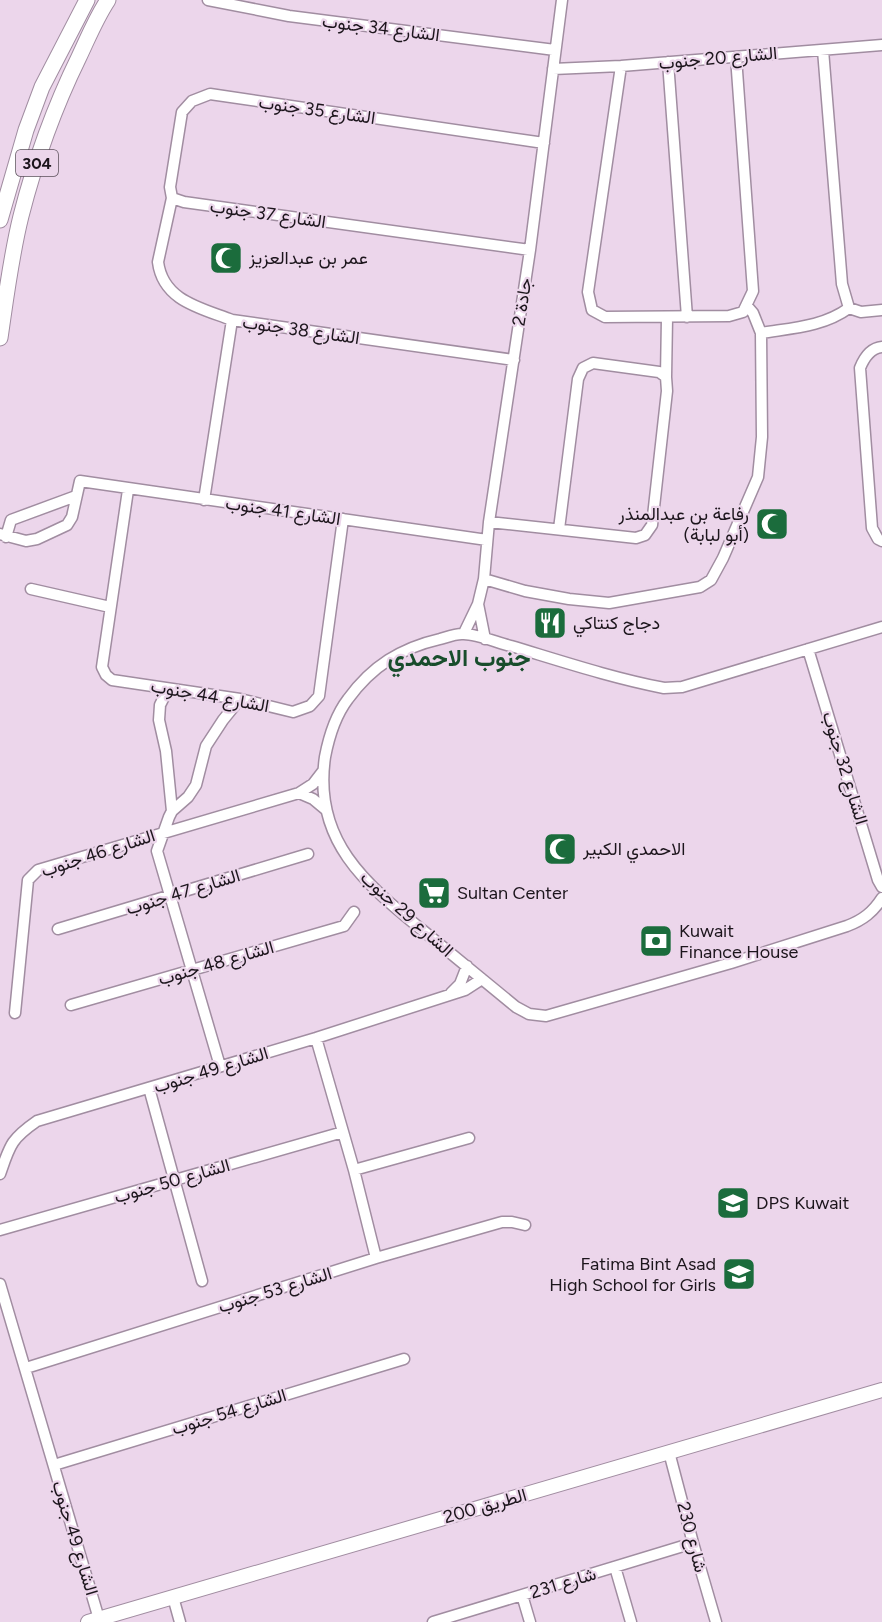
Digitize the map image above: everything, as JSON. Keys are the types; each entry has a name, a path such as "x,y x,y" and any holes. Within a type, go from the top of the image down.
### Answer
{"main road":[{"name":"304","path":"0,220 26,129 42,87 87,0"},
{"name":"304","path":"0,338 8,277 21,216 44,139 64,88 108,0"},
{"name":"الطريق 200","path":"94,1620 882,1390"}],"street":[{"name":"الشارع 34 جنوب","path":"208,0 289,16 555,50"},
{"name":"جادة 2","path":"464,633 478,604 484,579 489,522 530,250 562,0"},
{"name":"الشارع 20 جنوب","path":"553,69 621,66 882,45"},
{"path":"823,50 842,284 849,308"},
{"path":"621,66 588,292 592,309 605,317 729,316 743,312 753,291 736,57"},
{"path":"668,62 687,317"},
{"name":"الشارع 35 جنوب","path":"172,198 170,187 182,112 192,101 210,94 544,142"},
{"path":"172,198 158,262 162,279 181,300 232,320"},
{"name":"الشارع 37 جنوب","path":"172,198 184,202 530,250"},
{"path":"484,579 525,591 569,600 609,603 700,587 711,580 758,477 762,436 761,333 753,313 747,306"},
{"path":"849,308 861,312 882,310"},
{"path":"761,333 820,323 836,317 849,308"},
{"path":"489,522 636,538 645,535 652,525 667,391 667,318"},
{"name":"الشارع 38 جنوب","path":"204,500 232,320 513,360"},
{"path":"882,347 877,347 864,358 860,368 872,528 878,539 882,541"},
{"path":"559,529 578,378 584,368 593,363 659,372 666,377"},
{"name":"الشارع 41 جنوب","path":"76,496 80,481 128,490 487,540"},
{"name":"الشارع 44 جنوب","path":"128,490 102,668 106,675 112,680 240,699 293,712 310,706 319,696 343,519"},
{"path":"76,496 72,517 67,525 37,539 26,541 3,536 11,520 76,496"},
{"path":"31,589 110,607"},
{"name":"جادة 2","path":"478,604 485,639"},
{"name":"الشارع 29 جنوب","path":"882,627 682,687 664,688 464,633 420,643 392,656 360,683 344,704 327,744 323,771 325,809 339,844 363,877 392,905 516,1007 529,1014 546,1016 731,963 855,923 870,913 882,898"},
{"name":"الشارع 32 جنوب","path":"808,650 878,880 882,886"},
{"path":"168,689 160,705 159,720 166,751 172,811"},
{"path":"220,1066 157,851 172,811 188,797 195,785 206,746 240,699"},
{"name":"الشارع 46 جنوب","path":"15,1013 28,880 38,870 299,793 313,784 323,771"},
{"path":"299,793 313,799 325,809"},
{"name":"الشارع 47 جنوب","path":"58,929 308,854"},
{"name":"الشارع 48 جنوب","path":"71,1005 344,926 354,912"},
{"path":"448,995 460,984 470,969"},
{"name":"الشارع 49 جنوب","path":"0,1174 10,1146 17,1135 37,1121 316,1038 465,990 482,979"},
{"path":"316,1038 354,1170 376,1258"},
{"path":"149,1088 202,1281"},
{"name":"الشارع 50 جنوب","path":"0,1230 343,1132"},
{"path":"354,1170 470,1138"},
{"name":"الشارع 53 جنوب","path":"26,1368 376,1258 502,1222 525,1226"},
{"name":"الشارع 49 جنوب","path":"0,1284 54,1465 94,1620"},
{"name":"الشارع 54 جنوب","path":"54,1465 404,1359"},
{"name":"شارع 230","path":"669,1452 716,1622"},
{"name":"شارع 231","path":"435,1622 693,1543"},
{"path":"615,1567 631,1622"},
{"path":"522,1595 530,1622"},
{"path":"173,1597 180,1622"}],"place":[{"name":"عمر بن عبدالعزيز","path":"226,258"},
{"name":"رفاعة بن عبدالمنذر (أبو لبابة)","path":"772,524"},
{"name":"دجاج كنتاكي","path":"550,623"},
{"name":"الاحمدي الكبير","path":"560,849"},
{"name":"Sultan Center","path":"434,893"},
{"name":"Kuwait Finance House","path":"656,941"},
{"name":"DPS Kuwait","path":"733,1203"},
{"name":"Fatima Bint Asad High School for Girls","path":"739,1274"}],"district":[{"name":"جنوب الاحمدي","path":"459,657"}]}
